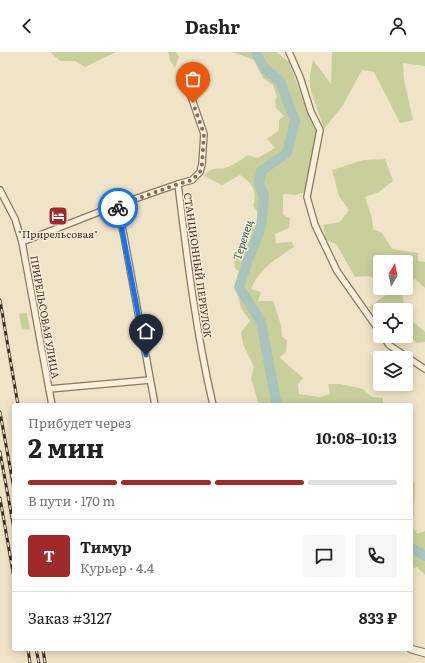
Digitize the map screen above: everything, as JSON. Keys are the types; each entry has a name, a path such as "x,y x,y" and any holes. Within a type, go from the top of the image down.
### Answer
{"street":[{"path":"289,52 300,77 311,112 320,130 307,197 315,225 337,270 373,322"},
{"name":"СТАНЦИОННЫЙ ПЕРЕУЛОК","path":"183,73 204,134 200,172 192,180 178,184 192,295 205,371 213,403"},
{"path":"22,242 178,184"},
{"name":"ПРИРЕЛЬСОВАЯ УЛИЦА","path":"0,190 15,218 22,242 52,403"},
{"path":"117,206 127,251 155,403"},
{"path":"388,343 425,369"},
{"path":"50,389 150,380"},
{"path":"413,650 425,653"}],"green space":[{"path":"50,52 116,52 85,67 75,61 60,61"},
{"path":"168,52 176,52 179,57 175,68 170,60"},
{"path":"232,52 276,52 289,62 308,114 317,132 305,192 295,195 283,194 283,215 290,218 289,228 275,234 276,243 292,242 294,247 275,260 264,270 259,275 251,289 261,292 258,301 273,301 281,325 282,337 287,340 286,352 279,357 303,378 298,384 299,394 320,397 330,394 328,384 340,384 363,389 372,397 383,398 383,403 258,403 251,378 254,367 243,344 241,332 250,321 241,308 237,293 247,295 244,286 246,278 235,268 234,258 240,255 238,243 249,241 253,226 257,224 258,212 253,206 255,196 251,184 240,175 222,185 204,176 207,172 213,169 228,167 248,155 258,158 275,148 267,139 279,130 279,120 284,116 276,108 275,101 277,97 273,85 263,78 254,60"},
{"path":"332,52 425,52 425,66 403,63 404,80 413,120 400,123 374,72 362,70 343,105 324,129 310,88 310,75 313,60 331,84"},
{"path":"385,159 393,181 379,192 365,197 372,218 373,229 382,233 392,249 418,253 418,261 425,262 425,288 415,279 413,281 413,255 373,255 373,278 369,276 355,277 336,244 326,240 323,225 340,222 349,210 339,196 332,170 363,160"},
{"path":"386,295 402,295 404,303 375,303"},
{"path":"373,304 373,312 369,307"},
{"path":"27,313 30,329 22,330 19,314"},
{"path":"413,322 425,332 425,342 417,343 413,340"},
{"path":"413,480 415,483 413,526"},
{"path":"413,526 417,534 425,531 425,575 417,567 413,568"}],"waterway":[{"name":"Терепец","path":"256,52 264,68 280,81 295,121 287,153 261,171 259,184 264,196 261,227 239,287 261,322 278,403"},
{"name":"Терепец","path":"413,549 425,556"}],"railway":[{"path":"0,300 18,403"},
{"path":"0,412 12,478"},
{"path":"0,452 12,518"},
{"path":"0,498 12,567"},
{"path":"28,651 30,663"},
{"path":"36,651 39,663"},
{"path":"43,651 45,663"}],"way so far":[{"path":"118,208 117,206 192,180 200,172 204,134 193,103"}],"place":[{"name":"\"Прирельсовая\"","path":"58,216"}],"route":[{"path":"118,208 146,355"}]}
